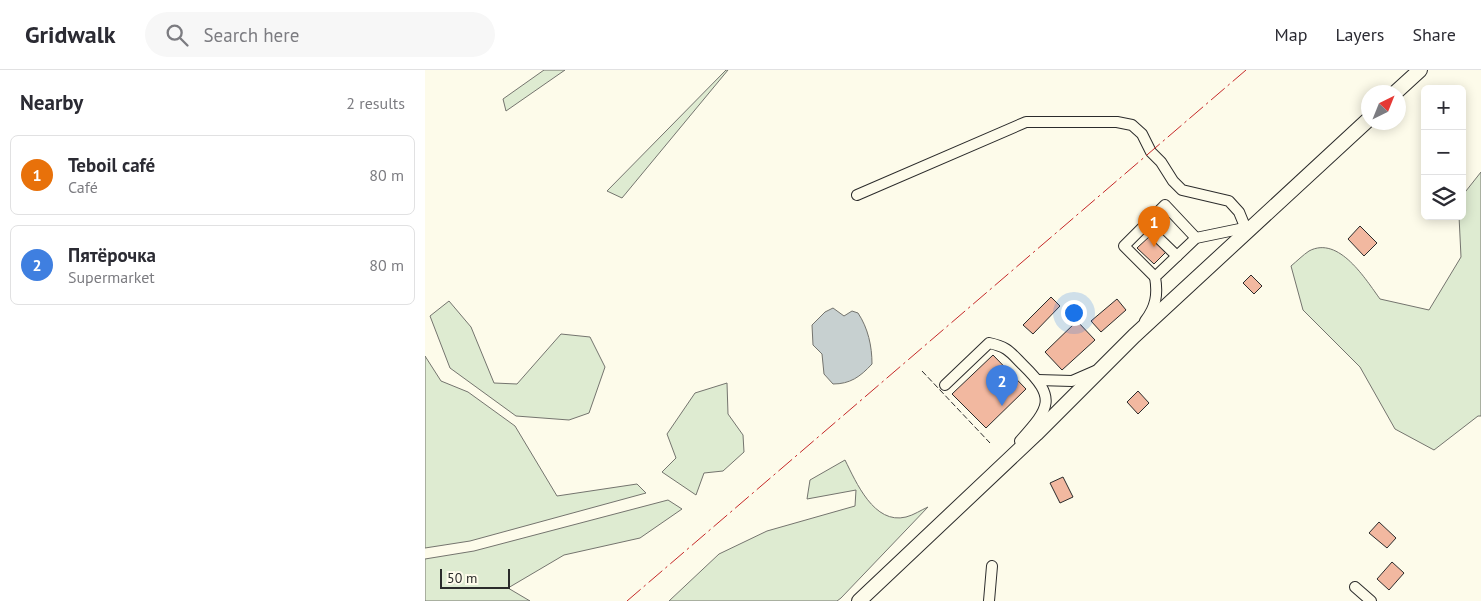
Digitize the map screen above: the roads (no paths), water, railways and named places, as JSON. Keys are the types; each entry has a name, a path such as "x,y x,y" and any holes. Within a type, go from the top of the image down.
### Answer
{"main road":[{"path":"1404,85 1420,70"},
{"path":"859,601 985,482 1134,336 1361,126"}],"lane":[{"path":"857,195 1026,122 1117,122 1132,126 1142,134 1151,152 1161,162 1173,182 1182,190 1229,201 1239,212 1246,229"},
{"path":"1134,336 1155,305 1157,290 1155,277 1124,246 1165,206 1196,238"},
{"path":"1155,277 1196,238 1246,229 1260,220"},
{"path":"1145,225 1177,256"},
{"path":"945,385 989,344 1004,346 1045,389 1046,400 1041,417 985,482"},
{"path":"1038,380 1071,381 1093,372 1113,357"},
{"path":"989,601 992,566"},
{"path":"1355,587 1371,601"}],"place":[{"name":"Teboil café","path":"1154,247"},
{"name":"Пятёрочка","path":"1002,406"}]}
